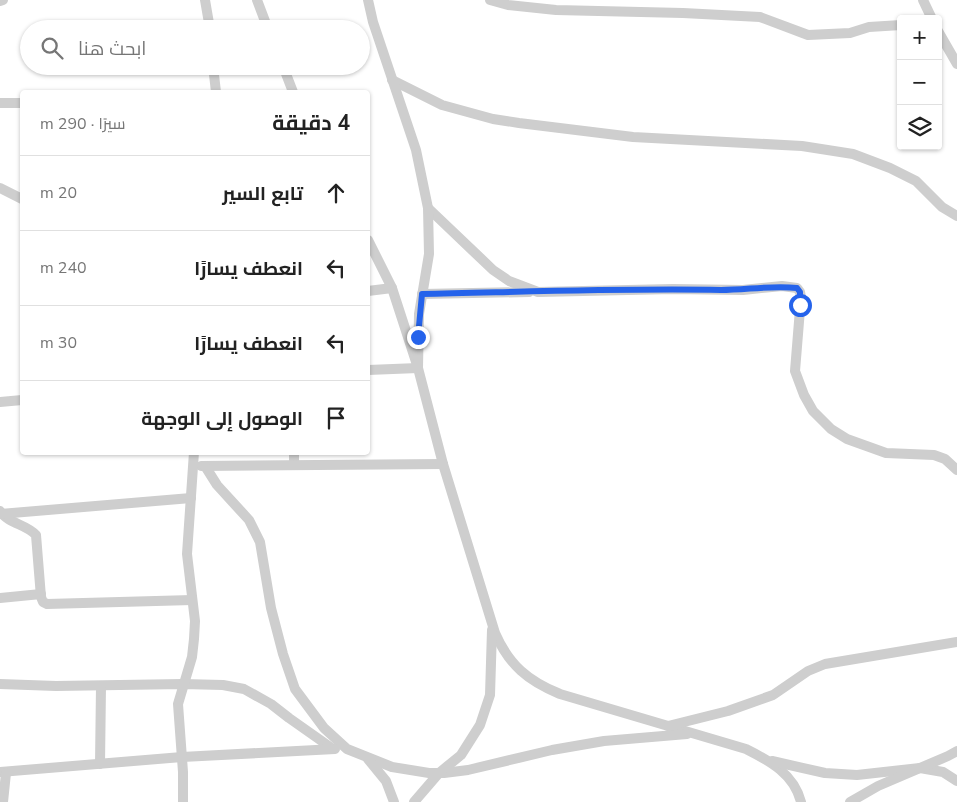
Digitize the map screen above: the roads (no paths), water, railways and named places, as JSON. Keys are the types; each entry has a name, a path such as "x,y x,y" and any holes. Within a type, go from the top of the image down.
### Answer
{"street":[{"path":"206,0 209,20"},
{"path":"257,0 265,20"},
{"path":"368,0 392,80 416,150 428,208 429,254 419,314 418,368"},
{"path":"490,0 508,5 556,10 760,17 808,35 850,33 869,27 897,25"},
{"path":"923,0 930,15"},
{"path":"942,40 957,64"},
{"path":"214,75 216,90"},
{"path":"286,75 292,90"},
{"path":"392,80 442,105 502,120 633,137 802,146 853,154 890,168 916,181 942,207 957,216"},
{"path":"0,103 20,103"},
{"path":"0,188 20,198"},
{"path":"428,208 493,270 509,281 538,292"},
{"path":"370,244 392,288 418,368 443,464 492,622 502,647 512,663 541,687 746,749 767,759 781,769 792,781 801,802"},
{"path":"422,294 672,289 743,290 782,286 797,288 801,296 795,371 812,411 831,429 847,438 886,453 934,454 945,459 957,470"},
{"path":"370,291 392,288"},
{"path":"370,370 418,368"},
{"path":"0,402 20,400"},
{"path":"183,802 178,704 192,657 194,640 187,554 194,455"},
{"path":"294,455 294,465"},
{"path":"193,466 443,464"},
{"path":"205,466 217,485 249,520 260,542 272,608 283,654 296,689 324,728 347,749 400,768 438,773 468,770 552,750 604,741 693,734"},
{"path":"0,513 191,498"},
{"path":"0,513 5,518 31,530 36,535 41,594 43,602 47,604 192,600"},
{"path":"0,598 41,594"},
{"path":"414,802 438,773 461,754 480,725 490,695 492,622"},
{"path":"667,726 728,711 772,695 808,671 825,664 957,642"},
{"path":"0,684 102,686 183,684 223,685 244,689 271,704 333,749"},
{"path":"100,764 102,686"},
{"path":"3,802 3,772 182,757 347,749"},
{"path":"850,802 878,786 957,751"},
{"path":"368,758 386,782 394,802"},
{"path":"767,759 826,773 857,775 920,768 943,772 957,781"}]}
